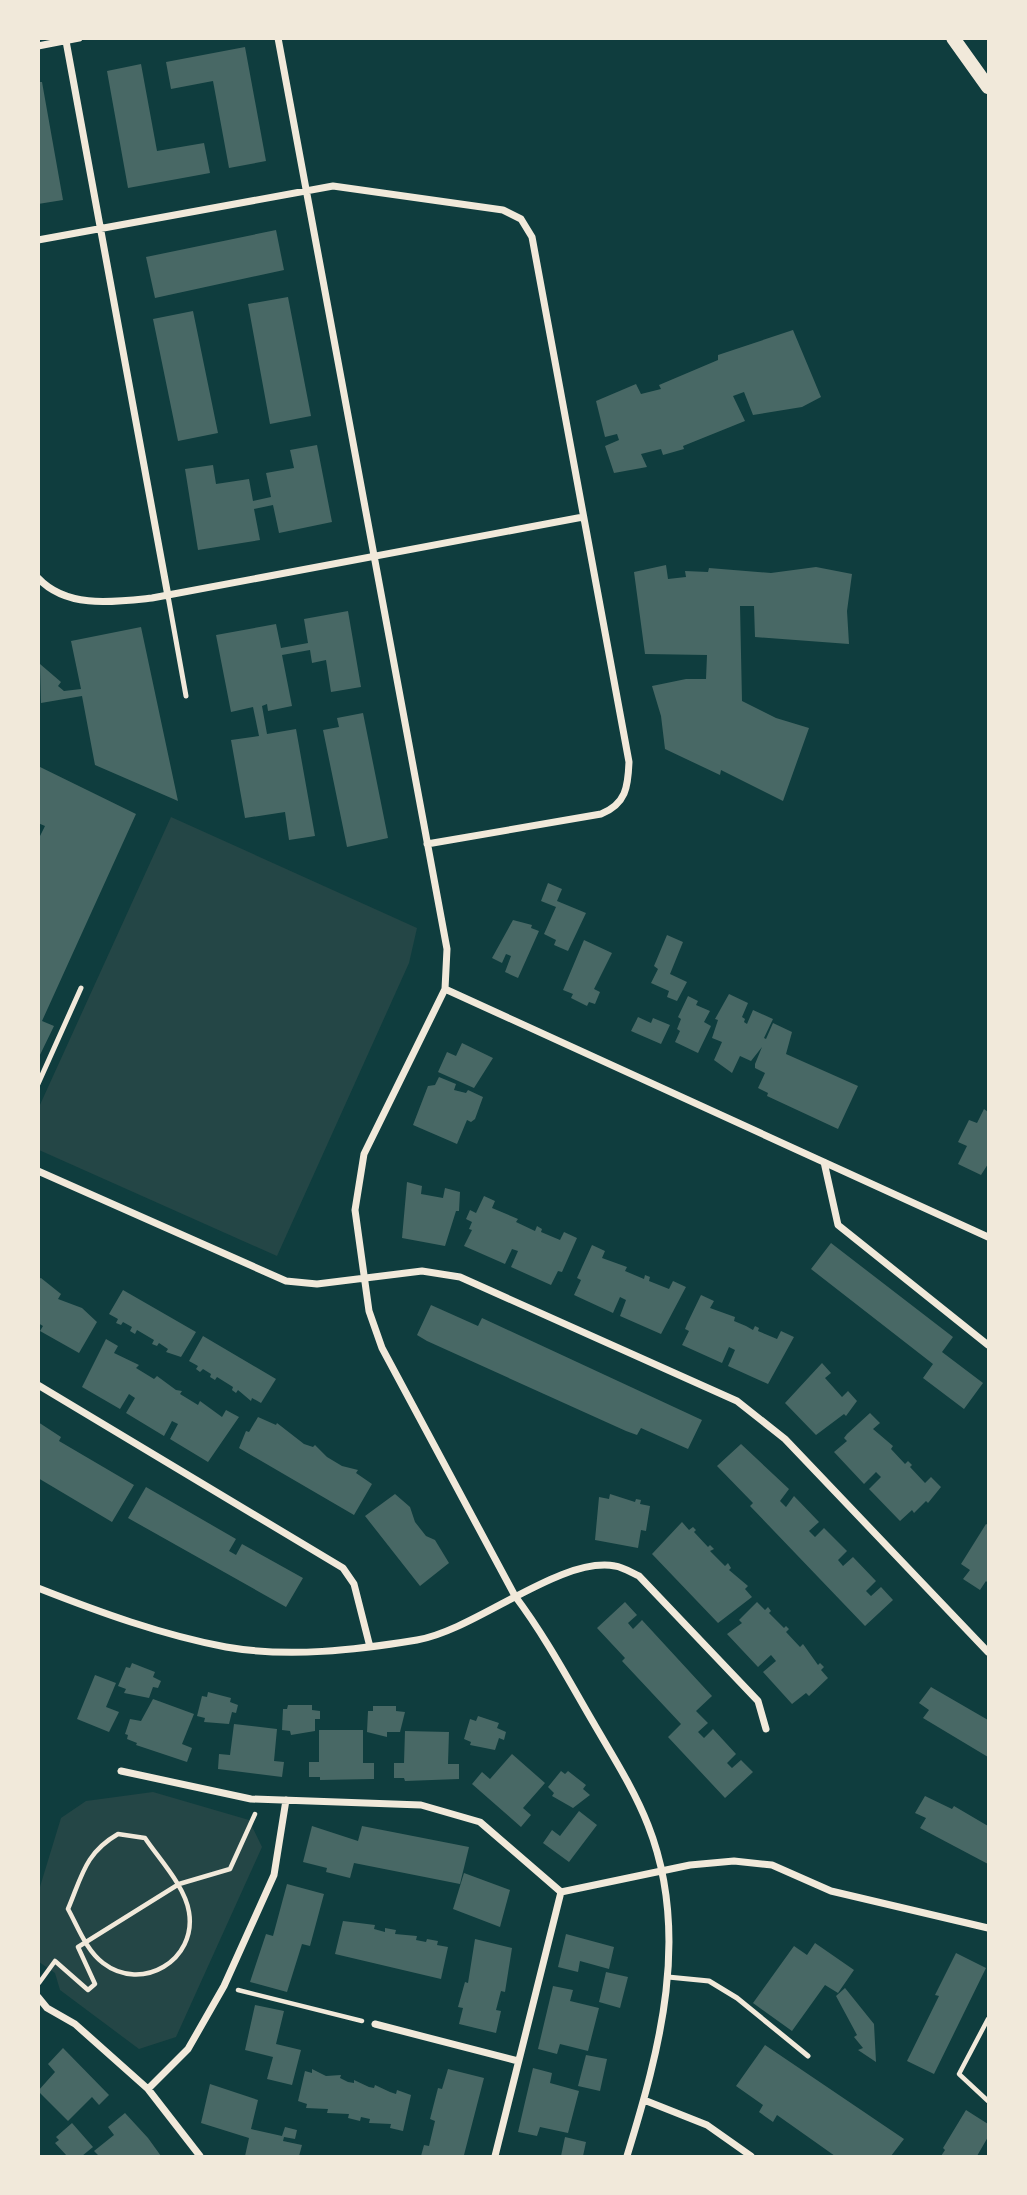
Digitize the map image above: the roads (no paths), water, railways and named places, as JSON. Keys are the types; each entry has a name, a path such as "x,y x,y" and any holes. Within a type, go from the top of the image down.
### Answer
{"main road":[{"path":"953,38 989,87"}],"street":[{"path":"38,46 79,38"},
{"path":"278,38 447,949 445,989 365,1154 355,1210 363,1278 369,1311 382,1348 515,1596 541,1631 648,1823 671,1931 668,1977 656,2055 627,2157"},
{"path":"66,41 168,596"},
{"path":"38,240 307,188 332,186 503,210 521,219 532,237 629,762 624,798 616,808 601,814 427,844"},
{"path":"38,578 47,587 93,604 168,596 583,517"},
{"path":"445,989 989,1237"},
{"path":"824,1162 838,1225 989,1345"},
{"path":"38,1171 286,1281 317,1284 422,1271 460,1277 737,1401 785,1439 989,1652"},
{"path":"38,1385 343,1569 354,1584 370,1647"},
{"path":"38,1588 112,1617 227,1647 303,1652 421,1640 472,1622 515,1596 589,1567 615,1566 639,1576 758,1701 766,1729"},
{"path":"121,1771 261,1799 421,1805 480,1822 561,1892"},
{"path":"148,2090 188,2049 223,1986 274,1875 286,1800"},
{"path":"561,1892 660,1872 734,1861 772,1865 831,1891 989,1928"},
{"path":"495,2157 561,1892"},
{"path":"38,1997 47,2008 75,2024 148,2090 200,2157"},
{"path":"375,2024 518,2061"},
{"path":"644,2100 707,2125 751,2157"}],"lane":[{"path":"168,596 186,696"},
{"path":"38,1084 81,988"},
{"path":"668,1977 709,1981 737,1998 808,2056"}]}
